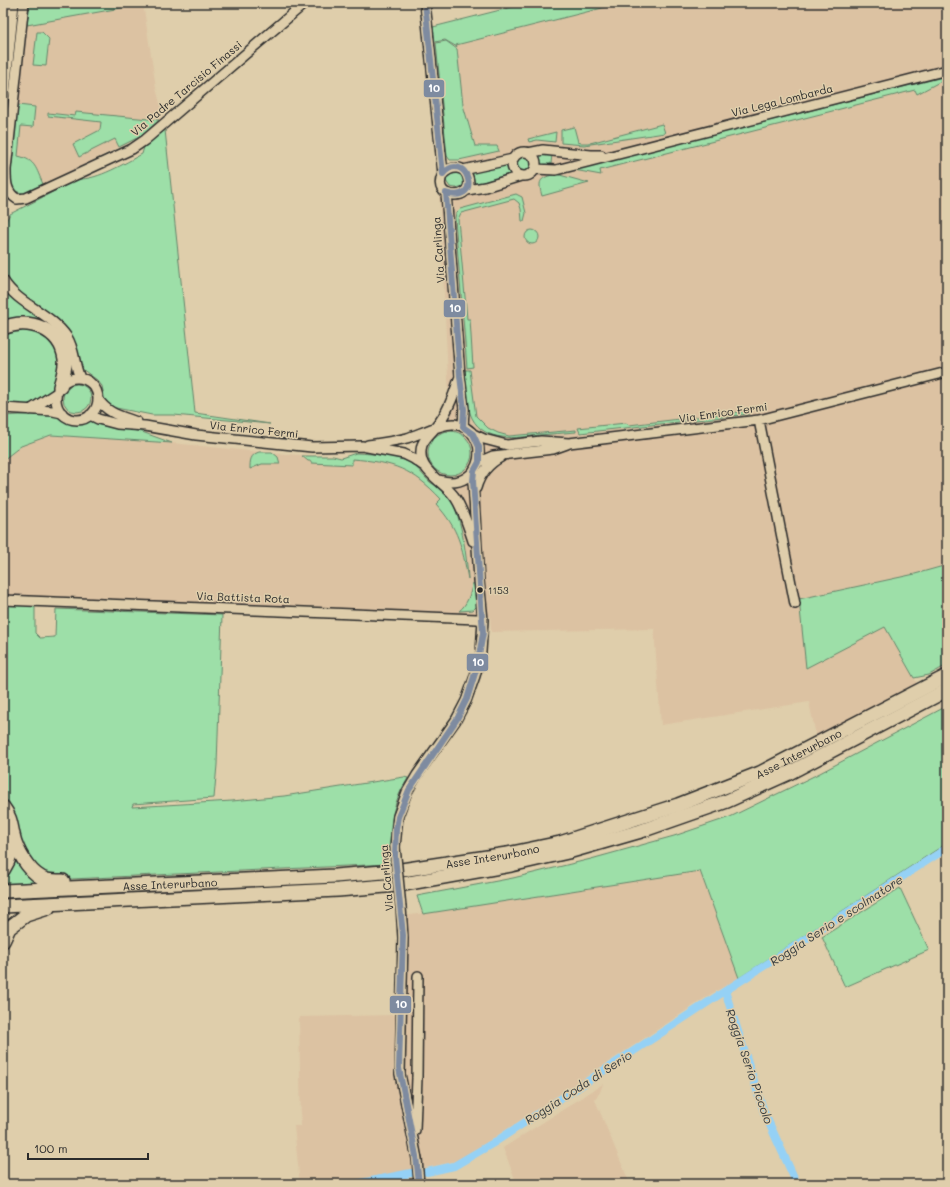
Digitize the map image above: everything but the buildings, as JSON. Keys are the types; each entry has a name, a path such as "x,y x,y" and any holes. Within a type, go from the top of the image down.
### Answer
{"highway":[{"path":"3,92 12,3"},
{"path":"3,328 14,324 33,324 47,330 56,338 62,348 65,360 59,389"},
{"name":"Asse Interurbano","path":"3,891 327,876 395,871 507,854 560,843 678,805 760,774 947,676"},
{"name":"Asse Interurbano","path":"3,906 338,890 398,885 511,865 568,852 641,831 727,802 789,773 947,690"},
{"path":"3,807 12,824 14,841 24,861 31,869 46,880 64,881 72,888"},
{"path":"3,870 8,861 14,841"},
{"path":"3,941 9,928 26,915 63,902"}],"street":[{"path":"3,197 24,3"},
{"name":"Via Padre Tarcisio Finassi","path":"6,168 7,185 14,198 26,198 132,149 145,140 305,3"},
{"name":"Via Carlinga","path":"425,3 443,174 440,182 446,193 464,410 463,427"},
{"name":"Via Lega Lombarda","path":"466,190 485,187 521,176 528,176 535,169 556,170 947,70"},
{"name":"Via Lega Lombarda","path":"463,170 513,159 518,154 543,150 591,155 622,153"},
{"path":"528,153 534,158 536,165 535,169"},
{"path":"513,159 513,169 521,176"},
{"path":"443,174 450,168 454,167 463,170 469,181 466,190 459,195 450,195 446,193"},
{"path":"3,280 14,294 59,328 67,338 80,378 69,380 30,410"},
{"name":"Via Enrico Fermi","path":"473,434 484,439 507,445 541,441 569,443 759,420 947,372"},
{"name":"Via Carlinga","path":"460,376 450,405 435,429 427,436 422,446 421,456 424,466 430,474 455,497 477,551"},
{"name":"Via Enrico Fermi","path":"80,378 86,380 95,388 98,400 103,408 113,414 145,426"},
{"path":"59,389 57,403 62,414"},
{"path":"90,415 97,405 98,400"},
{"name":"Via Enrico Fermi","path":"3,408 62,414 79,420 90,415 98,419 117,424 145,426 196,435 312,447 362,446 406,438 435,429"},
{"path":"759,420 795,604"},
{"path":"435,429 444,425 454,424 463,427 473,434 479,447 479,462"},
{"name":"Via Enrico Fermi","path":"479,462 493,456 554,449 569,443"},
{"name":"Via Enrico Fermi","path":"362,446 404,454 424,466"},
{"name":"Via Carlinga","path":"474,497 478,478 485,469 496,460 507,454"},
{"name":"Via Carlinga","path":"437,480 447,483 457,482 466,478 474,471 479,462"},
{"name":"Via Carlinga","path":"419,1180 414,1141 400,1074 402,952 401,907 395,847 398,816 407,792 417,774 456,720 466,701 475,676 481,652 483,620 477,551 473,481 474,471"},
{"name":"Via Battista Rota","path":"3,600 275,610 483,620"},
{"path":"414,1141 417,1078 418,976"}],"shaded area":[{"path":"3,3 143,3 156,88 163,115 141,136 38,188 17,193 15,192 3,171"},
{"path":"622,3 947,3 947,565 915,574 799,599 886,627 919,687 817,740 809,702 661,725 654,629 491,632 490,616 3,597 3,460 21,446 51,435 172,443 259,452 341,458 357,453 366,453 390,457 411,463 449,398 438,169 448,167 477,155 499,151 497,146 475,146 463,105 456,45"},
{"path":"700,871 739,978 711,994 492,1139 456,1161 421,1169 401,1074 404,916"},
{"path":"396,1015 394,1074 412,1151 414,1169 341,1184 300,1184 294,1126 301,1126 299,1017"},
{"path":"603,1084 595,1100 630,1184 517,1184 503,1148"}],"green space":[{"path":"30,3 143,3 143,4 27,25"},
{"path":"528,3 622,3 456,45 457,47 445,40 435,42 433,27"},
{"path":"37,32 42,32 49,39 46,66 33,65"},
{"path":"446,41 457,49 463,105 475,146 497,146 499,151 459,160 450,160 447,156 436,43"},
{"path":"947,76 947,78 917,94 915,90 600,170 601,175 574,170"},
{"path":"18,105 35,107 33,127 21,126 18,156 29,160 35,166 43,184 24,194 13,190 10,181"},
{"path":"76,112 159,120 141,136 119,147 115,139 79,157 73,144 100,130 101,122 48,116 48,113 75,116"},
{"path":"662,124 665,133 584,145 561,143 561,130 574,127 578,142 590,143"},
{"path":"165,130 195,413 270,424 174,415 152,415 111,407 105,401 102,386 97,380 82,369 77,352 8,282 3,270 5,225 10,214 78,179 86,179 103,174 128,162 142,154 144,147"},
{"path":"556,132 555,142 537,140 529,142 528,139"},
{"path":"540,154 552,154 551,164 542,164 538,160"},
{"path":"524,155 530,158 533,164 530,170 524,173 518,170 515,164 518,158"},
{"path":"504,163 512,174 469,186 466,173"},
{"path":"461,172 464,186 456,188 450,187 446,181 448,175"},
{"path":"556,174 589,183 542,196 540,183 544,178"},
{"path":"516,194 522,197 526,213 524,221 522,221 519,203 514,199 461,213 458,219 467,319 470,319 473,367 467,368 455,218 456,213 460,209"},
{"path":"532,230 537,232 539,237 537,242 532,244 527,242 525,237 527,232"},
{"path":"3,285 14,296 47,321 62,335 68,345 73,373 67,374 68,359 61,338 45,324 25,319 3,323"},
{"path":"11,327 48,334 61,359 56,384 47,395 35,403 26,405 3,403 3,330"},
{"path":"465,370 470,370 476,416 488,428 509,436 576,430 576,432 512,438 485,432 478,426 470,413"},
{"path":"77,384 87,388 91,398 87,408 77,412 67,408 63,398 67,388"},
{"path":"748,411 749,414 580,433 578,428 626,423 629,425"},
{"path":"55,413 68,422 79,423 95,420 111,426 142,432 172,443 51,435 21,446 3,460 3,416"},
{"path":"450,431 462,435 468,441 472,453 468,465 462,471 450,475 438,471 432,465 428,453 432,441 438,435"},
{"path":"259,452 272,452 278,457 280,464 262,464 250,469 250,461 252,457"},
{"path":"356,453 384,455 404,460 416,467 430,482 445,491 452,501 460,522 465,547 468,579 464,557 455,530 436,504 441,499 421,481 401,469 379,462 352,459 352,465 311,463 311,461 308,461 302,456 333,456 341,458"},
{"path":"947,565 947,665 929,675 914,678 885,627 806,668 799,599 915,574"},
{"path":"476,583 477,606 473,610 459,611 468,599 472,584"},
{"path":"3,605 35,605 35,633 40,638 55,637 56,609 222,615 217,765 214,798 133,804 132,807 232,801 284,796 404,777 408,778 398,797 391,822 391,850 388,851 389,864 71,879 42,872 30,859 24,849 11,807 3,798"},
{"path":"947,706 947,843 739,978 700,871 423,914 417,896 513,878 591,859 674,836 730,817 818,774"},
{"path":"15,855 43,884 3,885 3,876"},
{"path":"900,888 929,950 845,987 822,937"}],"waterway":[{"name":"Roggia Coda di Serio","path":"427,1172 454,1166 495,1142 947,848"},
{"name":"Roggia Serio Piccolo","path":"725,991 764,1112 797,1184"},
{"name":"Roggia Coda di Serio","path":"356,1184 411,1173"}],"transit line":[{"name":"10","path":"425,3 443,174"},
{"name":"10","path":"419,1184 416,1156 399,1068 403,935 395,856 396,829 398,817 409,790 457,719 467,699 477,667 483,633 473,481 474,471 479,462 479,447 473,434 463,427 464,409 460,376 446,193 458,195 465,191 468,185 468,178 459,168 451,168 443,174"}],"place":[{"name":"1153","path":"480,590"}],"water label":[{"name":"Roggia Serio e scolmatore","path":"836,920"}]}
